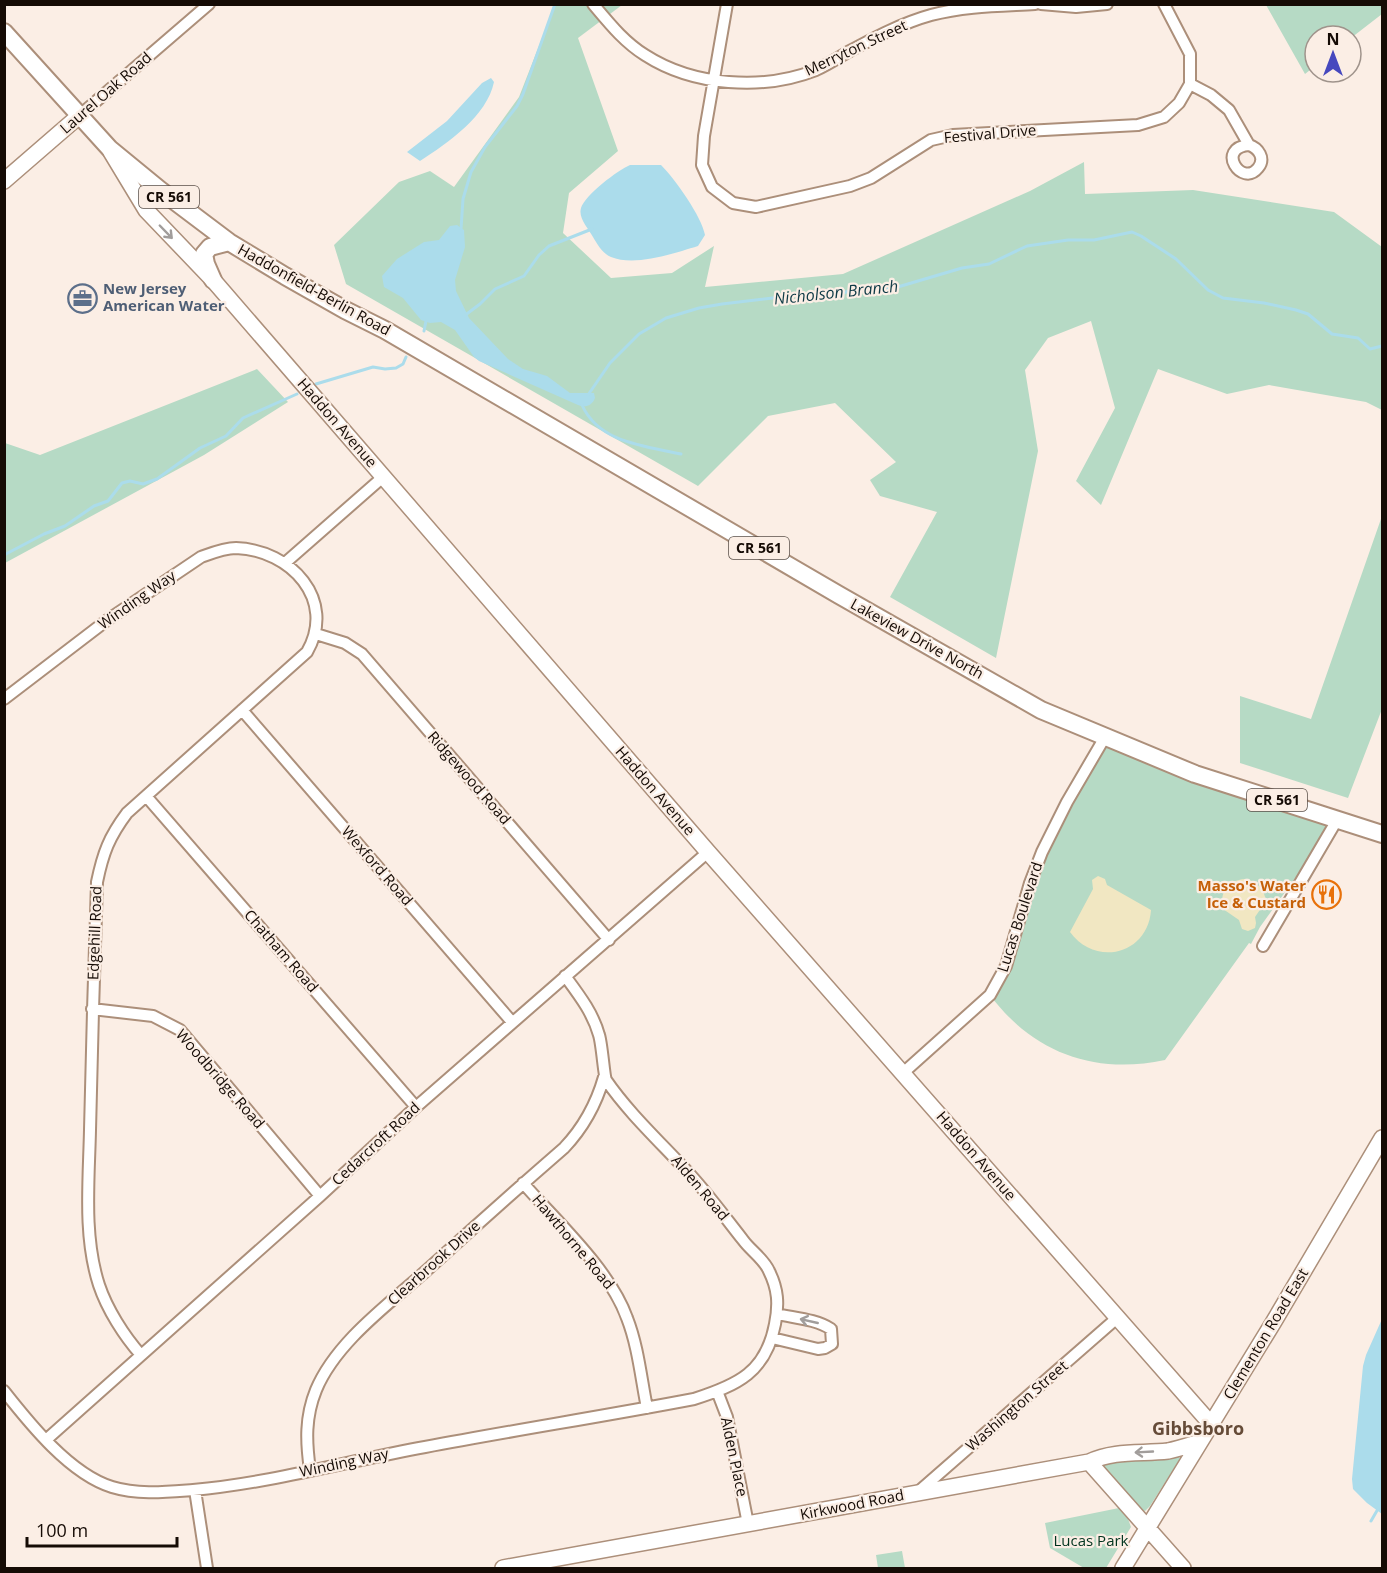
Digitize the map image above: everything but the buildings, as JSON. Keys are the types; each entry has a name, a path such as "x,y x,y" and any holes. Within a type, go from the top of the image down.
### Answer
{"main road":[{"name":"Haddonfield-Berlin Road","path":"4,32 110,149 229,242 285,276 479,384"},
{"path":"213,280 204,254 210,247 229,242"},
{"name":"Lakeview Drive North","path":"479,384 839,595 1041,710 1195,774 1383,834"}],"street":[{"name":"Laurel Oak Road","path":"4,181 209,4"},
{"name":"Merryton Street","path":"593,4 620,36 645,56 672,68 715,81 756,84 816,70 897,28 931,15 977,6 1035,4"},
{"name":"Festival Drive","path":"727,4 704,136 702,165 712,187 733,202 756,207 850,186 871,178 931,140 953,135 1138,124 1164,117 1179,103 1190,84"},
{"path":"1041,4 1076,7 1107,4"},
{"path":"1164,4 1190,54 1190,84 1210,95 1229,110 1249,145"},
{"name":"Haddon Avenue","path":"110,149 146,210 213,280 708,852 1211,1425"},
{"path":"316,634 316,610 311,593 297,572 285,563 383,477"},
{"name":"Winding Way","path":"4,699 106,621 201,557 215,551 236,548 266,553 285,563"},
{"name":"Edgehill Road","path":"141,1355 125,1337 100,1286 94,1259 89,1200 92,1010 97,882 100,865 112,833 127,813 307,652 316,634"},
{"name":"Ridgewood Road","path":"316,634 345,643 362,654 609,940"},
{"name":"Wexford Road","path":"242,710 512,1022"},
{"name":"Lucas Boulevard","path":"903,1073 990,995 1006,966 1030,883 1042,852 1067,802 1106,737"},
{"name":"Chatham Road","path":"146,796 416,1107"},
{"path":"1263,946 1337,820"},
{"name":"Cedarcroft Road","path":"46,1439 320,1196 416,1107 708,852"},
{"path":"566,976 593,1018 602,1047 604,1077"},
{"name":"Woodbridge Road","path":"92,1010 153,1016 180,1030 320,1196"},
{"name":"Clearbrook Drive","path":"310,1470 306,1444 309,1409 316,1389 328,1367 364,1326 579,1133 597,1100 604,1077"},
{"name":"Alden Road","path":"604,1077 768,1268 778,1294 772,1338 759,1363 737,1383 717,1391"},
{"name":"Clementon Road East","path":"1123,1569 1383,1138"},
{"name":"Hawthorne Road","path":"523,1183 611,1284 630,1328 647,1408"},
{"path":"772,1338 818,1349 832,1344 831,1329 817,1323 777,1314"},
{"name":"Washington Street","path":"916,1493 1116,1318"},
{"name":"Winding Way","path":"4,1391 46,1439 68,1460 89,1476 111,1486 136,1492 232,1486 425,1447 694,1399 717,1391"},
{"name":"Alden Place","path":"717,1391 727,1417 748,1524"},
{"name":"Kirkwood Road","path":"503,1569 1089,1462 1101,1456 1125,1452 1171,1450 1200,1442"},
{"path":"1089,1462 1183,1569"},
{"path":"195,1490 207,1569"}],"green space":[{"path":"555,5 622,5 578,38 618,151 569,193 563,233 611,278 672,273 714,246 705,287 843,274 1030,191 1084,162 1085,194 1193,190 1334,212 1382,247 1382,410 1366,402 1269,385 1227,394 1158,369 1101,505 1076,481 1115,408 1091,321 1048,338 1025,370 1038,451 996,658 890,597 937,512 880,496 870,480 896,462 835,403 768,416 698,486 346,284 334,245 399,182 430,171 454,187 519,97"},
{"path":"1266,5 1382,5 1382,14 1363,29 1363,24 1303,24 1303,70"},
{"path":"257,369 288,402 204,455 5,563 5,443 40,455"},
{"path":"1382,516 1382,709 1348,798 1240,763 1240,696 1311,719"},
{"path":"1105,737 1337,820 1260,927 1251,944 1249,943 1165,1060 1139,1064 1090,1061 1067,1055 1026,1032 990,995 1030,883"},
{"path":"1177,1453 1180,1459 1145,1511 1100,1462"},
{"name":"Lucas Park","path":"1119,1508 1131,1527 1106,1568 1084,1568 1050,1548 1045,1523"},
{"path":"902,1551 905,1568 878,1568 876,1555"}],"sand":[{"path":"1098,876 1105,879 1107,885 1151,910 1148,925 1141,937 1131,946 1119,951 1093,950 1081,943 1070,932 1093,889 1092,880"},
{"path":"1245,879 1259,886 1266,901 1255,917 1255,928 1248,931 1242,929 1239,920 1223,909 1222,903 1226,888 1234,882"}],"water":[{"path":"491,78 494,82 490,94 465,128 420,161 407,152 447,121 482,83"},
{"path":"630,165 661,165 667,171 687,198 703,227 705,235 698,246 643,260 621,260 605,254 600,249 582,219 581,208 589,196 602,184"},
{"path":"457,225 464,230 465,247 455,280 456,291 469,318 508,359 523,369 547,376 570,393 594,393 594,401 590,405 578,405 479,361 455,330 441,322 430,323 421,320 403,298 384,287 382,276 397,259 424,242 439,240 450,226"},
{"path":"1382,1319 1382,1514 1353,1489 1352,1479 1363,1366"}],"waterway":[{"path":"461,229 463,199 471,172 485,147 517,106 555,4"},
{"path":"464,316 495,289 524,276 539,255 549,246 592,229"},
{"name":"Nicholson Branch","path":"588,395 610,363 639,334 666,318 699,308 806,294 834,296 874,286 891,289 962,268 989,264 1027,246 1068,240 1094,240 1132,232 1176,259 1208,290 1223,298 1296,310 1308,314 1332,334 1358,338 1370,349 1382,346"},
{"name":"Nicholson Branch","path":"424,331 426,321"},
{"name":"Nicholson Branch","path":"316,384 373,367 396,368 403,364 406,357"},
{"name":"Nicholson Branch","path":"4,555 65,526 94,506 108,501 122,483 130,481 143,484 157,479 200,448 226,436 243,418 297,394"},
{"path":"582,405 590,418 611,435 638,445 681,454"},
{"path":"1371,1521 1382,1502"}],"place":[{"name":"New Jersey American Water","path":"82,298"},
{"name":"Masso's Water Ice & Custard","path":"1327,895"}],"district":[{"name":"Gibbsboro","path":"1198,1429"}]}
